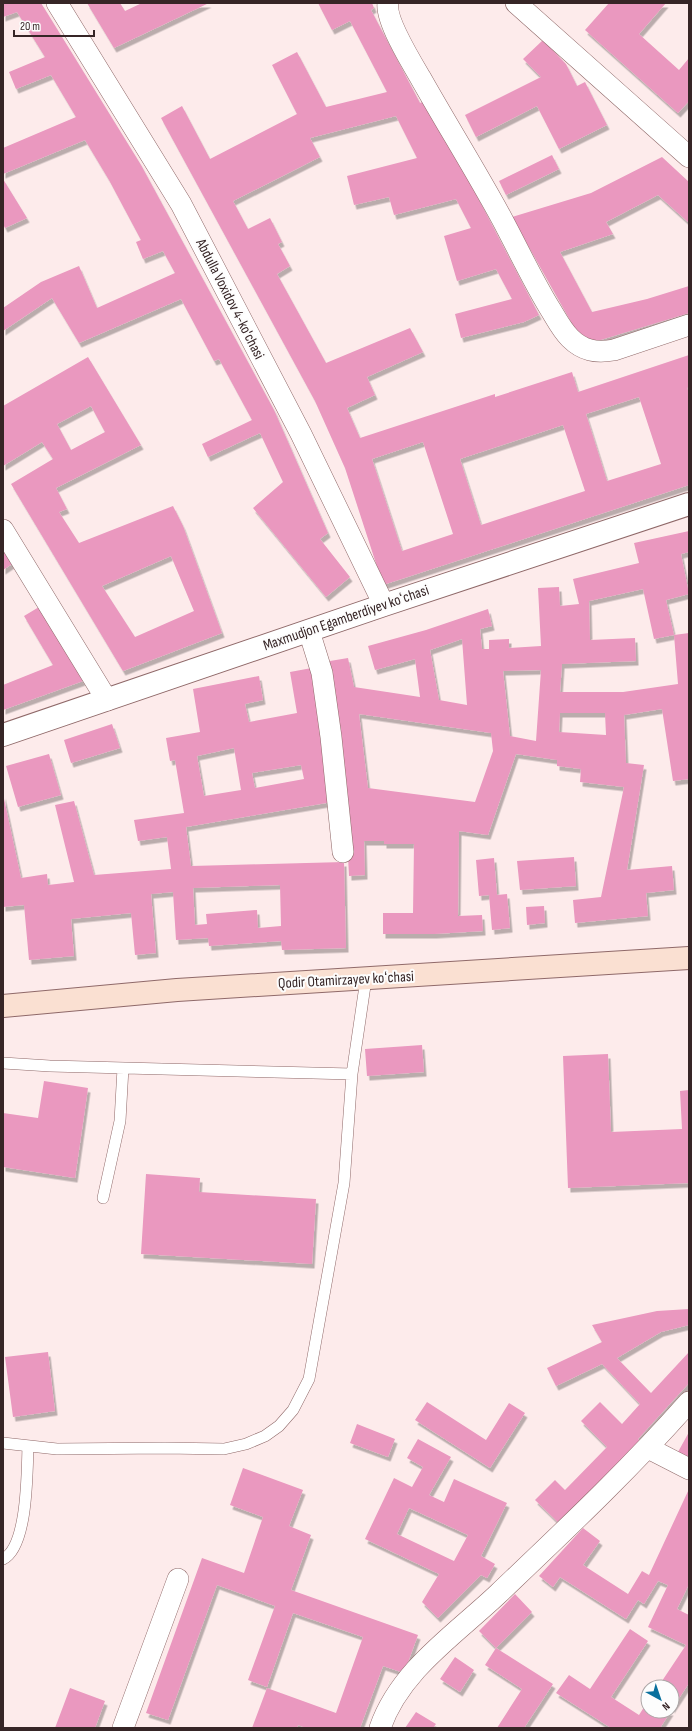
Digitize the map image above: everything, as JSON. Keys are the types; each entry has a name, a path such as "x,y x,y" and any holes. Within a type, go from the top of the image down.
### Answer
{"main road":[{"name":"Qodir Otamirzayev koʻchasi","path":"3,1006 177,990 689,958"}],"street":[{"name":"Abdulla Voxidov 4-ko'chasi","path":"58,3 181,204 301,434 384,605"},
{"path":"388,3 389,15 394,30 411,63 502,219 535,284 569,337 586,349 594,352 602,352 689,325"},
{"path":"516,3 689,157"},
{"name":"Maxmudjon Egamberdiyev koʻchasi","path":"3,735 384,605 689,504"},
{"path":"3,530 107,700"},
{"path":"309,631 322,673 331,737 343,852"},
{"path":"380,1728 393,1699 414,1671 495,1597 648,1448 689,1402"},
{"path":"648,1448 689,1469"},
{"path":"123,1728 178,1579"}],"lane":[{"path":"3,1443 57,1449 224,1449 246,1444 265,1436 279,1426 293,1410 309,1379 344,1183 352,1074 366,979"},
{"path":"3,1063 50,1066 352,1074"},
{"path":"102,1198 120,1121 123,1068"},
{"path":"3,1559 15,1548 21,1530 27,1482 28,1446"}],"building":[{"path":"3,3 41,3 141,165 274,410 328,533 320,539 350,577 326,597 253,508 283,482 260,433 208,457 202,444 252,420 219,359 214,361 181,299 79,343 52,298 3,331 3,308 41,282 79,266 97,308 175,273 163,251 143,259 136,242 141,240 109,180 85,140 3,174 3,148 76,117 51,75 16,89 9,72 45,57 17,12 3,17"},
{"path":"87,3 120,3 125,11 142,3 209,3 114,48"},
{"path":"318,3 372,3 374,8 371,10 420,103 427,100 539,315 524,322 461,338 455,314 512,299 496,269 457,281 444,236 471,228 456,199 394,215 389,197 354,205 347,176 417,158 396,116 310,138 320,157 233,201 248,229 270,218 282,242 278,244 290,266 277,274 326,363 410,328 423,352 367,377 375,395 347,408 360,438 495,394 495,397 572,372 578,392 689,355 689,387 687,388 689,393 689,485 383,585 345,468 315,401 161,118 182,106 210,159 297,114 272,65 297,52 326,107 387,92 350,21 332,30","holes":["639,397 661,464 607,481 586,414","563,425 585,491 481,525 460,459","423,442 453,534 402,551 372,459"]},
{"path":"609,3 666,3 639,34 679,70 689,58 689,101 678,113 585,30"},
{"path":"543,40 566,64 577,86 585,82 607,125 559,149 537,106 476,137 465,115 541,77 523,59"},
{"path":"552,155 559,169 506,195 499,181"},
{"path":"662,157 689,182 689,223 658,195 606,222 613,234 560,252 592,312 647,299 689,286 689,313 584,345 512,217 591,193"},
{"path":"3,179 27,218 5,228 3,224"},
{"path":"88,357 141,445 56,488 67,509 59,512 79,543 173,506 183,526 222,633 123,671 11,484 53,459 42,442 3,466 3,406","holes":["91,406 105,432 71,450 57,424","171,556 194,611 135,637 102,586"]},
{"path":"689,531 689,552 681,554 689,594 666,600 674,635 689,633 689,779 673,781 662,709 624,715 626,763 644,765 627,870 672,866 674,890 646,893 648,916 575,923 573,900 601,897 624,787 580,782 581,769 557,766 557,760 516,754 488,835 459,831 458,916 482,915 483,931 434,934 383,934 383,913 413,913 414,844 384,844 384,841 364,841 365,875 349,876 346,816 324,662 348,658 354,687 420,697 415,659 375,670 368,646 426,630 488,609 492,626 480,629 482,649 489,649 489,640 509,639 509,648 541,646 538,588 559,587 560,606 579,604 573,579 639,563 634,543","holes":["643,589 654,639 674,635 678,684 623,692 560,692 562,664 636,661 635,638 590,640 589,601","462,639 467,705 439,700 430,650","541,670 536,741 510,736 503,671","560,713 605,713 606,735 559,732","359,714 491,733 493,751 475,802 368,788"]},
{"path":"3,548 12,564 3,570"},
{"path":"39,607 83,681 3,710 3,685 53,665 24,616"},
{"path":"317,667 332,802 186,827 191,866 344,862 346,948 282,950 281,941 209,946 208,938 176,940 173,892 151,894 156,953 135,955 131,913 71,919 74,956 29,960 24,905 3,907 3,794 21,878 47,874 48,885 74,882 55,805 74,801 94,875 171,869 167,837 138,841 134,820 184,813 175,760 170,761 166,738 200,732 193,689 259,676 263,700 245,704 249,722 297,713 290,672","holes":["234,748 241,790 204,796 197,756","301,765 304,779 255,788 252,773","280,885 281,926 258,928 257,910 206,914 207,924 195,925 193,888"]},
{"path":"112,724 120,748 71,763 64,740"},
{"path":"49,754 61,795 18,807 6,766"},
{"path":"574,857 576,886 520,890 517,861"},
{"path":"494,858 497,895 507,894 510,928 492,930 489,895 479,896 476,860"},
{"path":"544,906 545,923 527,925 526,907"},
{"path":"422,1045 424,1072 367,1076 365,1049"},
{"path":"608,1054 611,1132 682,1129 680,1091 689,1090 689,1183 568,1188 563,1056"},
{"path":"44,1081 88,1088 75,1178 3,1167 3,1113 38,1118"},
{"path":"146,1174 200,1178 199,1192 316,1199 312,1264 141,1254"},
{"path":"689,1309 689,1325 661,1332 617,1358 651,1393 689,1352 689,1383 638,1439 644,1445 563,1527 535,1500 555,1480 565,1490 607,1447 581,1421 600,1402 622,1424 640,1404 602,1364 556,1386 547,1368 602,1342 592,1325 657,1311"},
{"path":"48,1352 55,1411 13,1417 5,1357"},
{"path":"427,1402 486,1440 509,1403 525,1413 490,1468 415,1420"},
{"path":"357,1424 395,1439 388,1457 350,1443"},
{"path":"689,1432 689,1459 678,1452"},
{"path":"418,1439 451,1457 429,1495 444,1502 454,1479 507,1503 481,1556 495,1564 487,1578 481,1575 438,1618 422,1602 439,1574 365,1539 394,1478 412,1487 423,1467 407,1458","holes":["409,1508 468,1535 454,1561 397,1534"]},
{"path":"243,1468 303,1490 289,1526 311,1535 291,1590 418,1635 404,1673 383,1666 360,1728 306,1728 298,1725 297,1728 252,1728 267,1688 336,1713 363,1637 293,1613 267,1687 248,1680 275,1606 217,1585 168,1720 146,1713 202,1558 244,1573 263,1517 230,1505"},
{"path":"689,1489 689,1584 677,1609 689,1615 689,1683 680,1697 680,1679 663,1679 686,1645 648,1627 668,1585 658,1581 644,1604 638,1600 626,1619 560,1577 553,1587 539,1576 583,1528 600,1541 583,1565 628,1594 642,1571 649,1575"},
{"path":"515,1594 532,1612 496,1648 479,1631"},
{"path":"630,1629 648,1641 611,1697 639,1715 640,1713 640,1719 666,1719 660,1728 611,1728 556,1693 569,1675 590,1689"},
{"path":"496,1648 553,1684 524,1728 497,1728 522,1689 485,1665"},
{"path":"455,1657 474,1670 460,1692 440,1679"},
{"path":"70,1688 105,1701 95,1728 55,1728"},
{"path":"416,1712 436,1724 433,1728 405,1728"}]}
